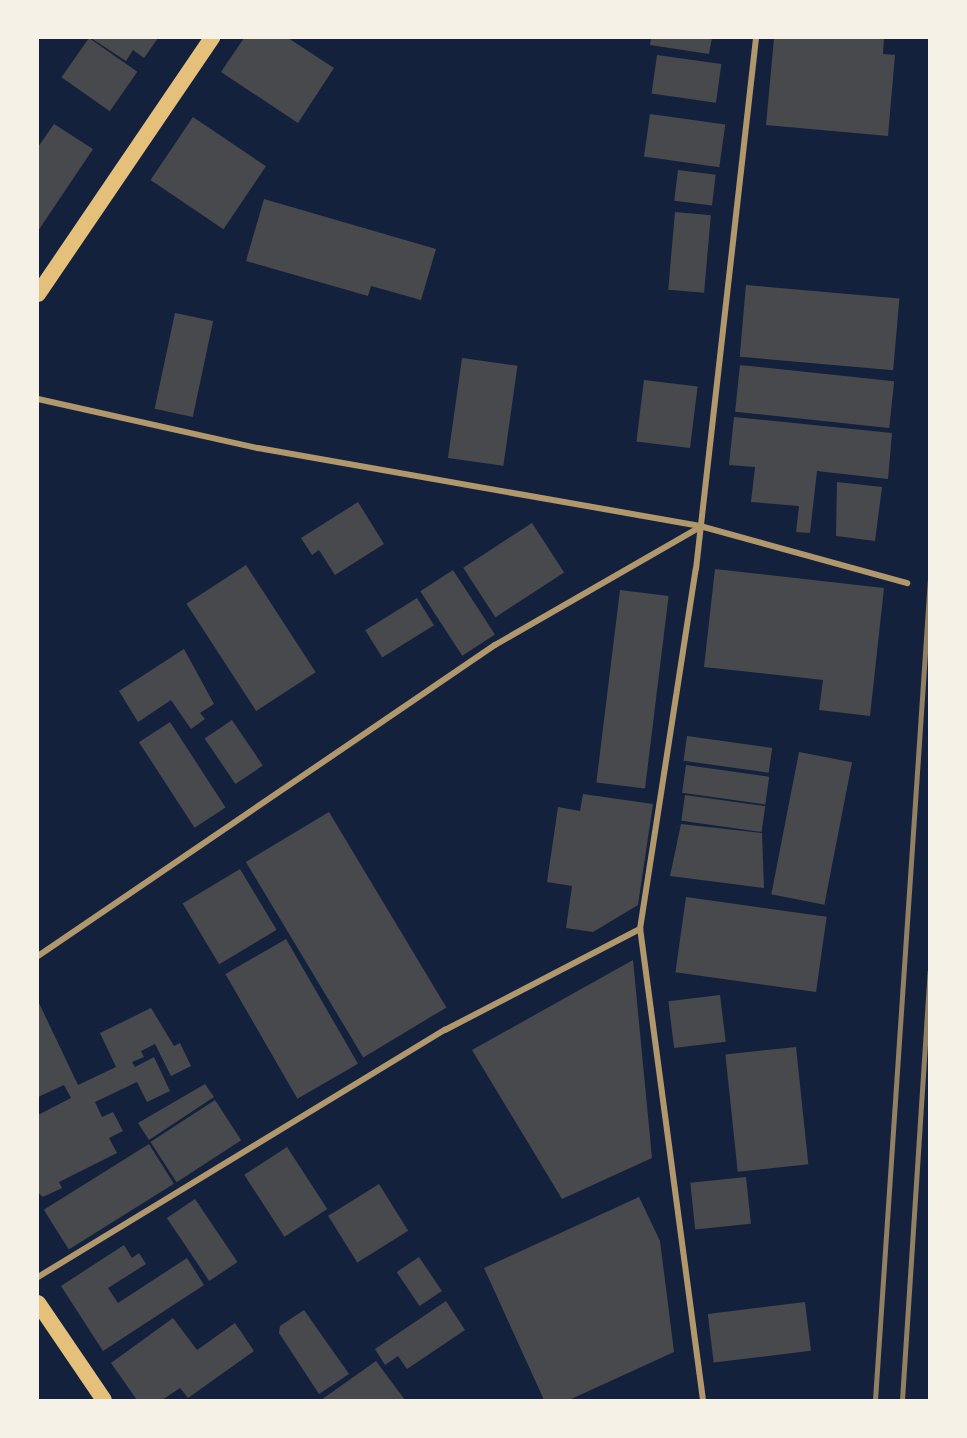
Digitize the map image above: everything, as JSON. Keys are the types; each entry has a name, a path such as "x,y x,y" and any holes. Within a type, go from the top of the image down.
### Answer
{"highway":[{"path":"38,294 213,38"},
{"path":"38,1303 104,1401"}],"street":[{"path":"704,1401 640,929 700,526 756,38"},
{"path":"38,399 258,448 700,526 907,583"},
{"path":"38,956 495,645 700,526"},
{"path":"38,1277 445,1030 640,929"}],"building":[{"path":"89,38 137,72 110,111 61,77"},
{"path":"91,38 158,38 144,58 133,50 126,61"},
{"path":"244,38 288,38 334,68 298,123 221,72"},
{"path":"651,38 712,38 709,54 650,45"},
{"path":"774,38 884,38 883,54 895,55 888,136 766,125"},
{"path":"657,55 721,64 716,103 652,94"},
{"path":"650,114 725,125 719,167 644,157"},
{"path":"193,117 266,166 223,229 151,180"},
{"path":"54,124 93,149 38,231 38,147"},
{"path":"678,170 716,175 712,205 674,201"},
{"path":"264,199 436,249 421,300 371,286 368,296 246,261"},
{"path":"675,212 711,215 704,293 668,290"},
{"path":"746,285 899,298 893,370 740,357"},
{"path":"175,313 213,321 193,417 155,409"},
{"path":"462,358 517,366 503,466 448,458"},
{"path":"740,365 894,381 889,428 735,412"},
{"path":"644,380 698,387 690,448 636,442"},
{"path":"734,417 892,433 888,479 817,471 810,533 796,532 799,506 751,502 755,467 729,465"},
{"path":"837,482 882,487 875,541 836,536"},
{"path":"358,502 384,544 335,575 319,550 312,555 301,538"},
{"path":"532,523 564,572 495,617 463,568"},
{"path":"246,565 316,672 256,711 186,604"},
{"path":"715,569 884,588 870,716 819,710 823,680 704,667"},
{"path":"453,570 495,635 462,656 420,591"},
{"path":"620,590 669,596 645,789 596,783"},
{"path":"417,598 434,625 382,657 365,630"},
{"path":"184,649 214,704 200,713 205,719 191,729 171,700 138,722 119,691"},
{"path":"232,720 263,766 235,784 205,738"},
{"path":"170,722 226,808 195,828 139,742"},
{"path":"687,736 772,748 769,773 684,761"},
{"path":"799,752 852,762 824,905 771,894"},
{"path":"686,765 769,777 765,804 682,793"},
{"path":"583,794 653,804 638,905 593,932 566,928 572,886 547,882 558,807 580,811"},
{"path":"685,795 765,806 762,832 681,821"},
{"path":"329,812 446,1007 363,1057 246,862"},
{"path":"681,824 762,833 764,888 670,876"},
{"path":"240,869 277,930 219,964 183,904"},
{"path":"686,897 827,917 816,992 675,972"},
{"path":"286,939 358,1064 297,1099 225,974"},
{"path":"633,960 652,1158 562,1199 472,1050"},
{"path":"720,995 726,1042 674,1048 668,1001"},
{"path":"38,1001 78,1085 116,1067 100,1033 151,1008 174,1046 180,1043 191,1066 171,1076 155,1044 141,1051 144,1057 132,1062 135,1067 154,1057 170,1091 147,1102 137,1082 95,1102 102,1117 113,1112 123,1131 109,1138 117,1153 59,1182 62,1188 43,1197 38,1193 38,1115 71,1098 64,1085 38,1097"},
{"path":"796,1047 808,1164 738,1172 725,1054"},
{"path":"205,1084 214,1097 149,1140 138,1123"},
{"path":"215,1100 241,1140 177,1182 150,1142"},
{"path":"149,1144 174,1184 69,1250 44,1210"},
{"path":"287,1147 327,1209 285,1237 244,1175"},
{"path":"746,1177 751,1224 695,1230 690,1183"},
{"path":"379,1184 408,1231 357,1262 328,1216"},
{"path":"639,1197 660,1241 674,1352 569,1400 544,1400 484,1268"},
{"path":"195,1199 237,1262 209,1281 167,1218"},
{"path":"124,1245 132,1258 139,1253 146,1264 108,1288 118,1303 187,1258 204,1285 103,1351 61,1286"},
{"path":"419,1257 442,1291 420,1306 397,1272"},
{"path":"446,1301 465,1330 407,1369 398,1356 385,1365 375,1349"},
{"path":"805,1302 811,1351 714,1363 708,1314"},
{"path":"304,1310 349,1374 319,1394 279,1333 280,1326"},
{"path":"173,1318 197,1350 235,1323 254,1351 188,1398 180,1388 162,1400 137,1400 111,1363"},
{"path":"376,1361 405,1400 321,1400"}],"railway":[{"path":"875,1400 930,578"},
{"path":"902,1400 930,972"}]}
